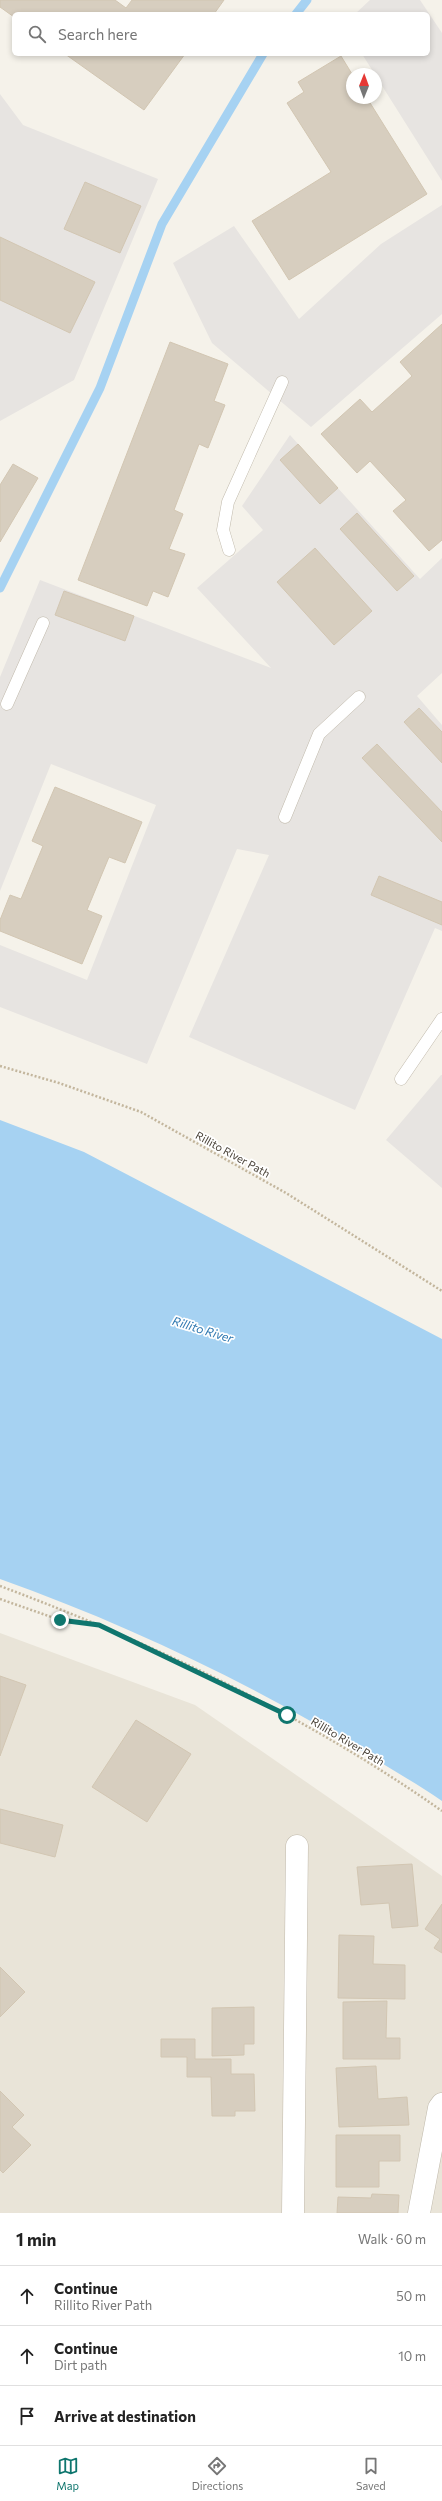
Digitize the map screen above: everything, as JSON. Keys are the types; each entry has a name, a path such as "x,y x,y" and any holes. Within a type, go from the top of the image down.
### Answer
{"street":[{"path":"293,2213 297,1846"},
{"path":"419,2213 439,2108 442,2104"}],"lane":[{"path":"229,550 223,530 228,502 282,382"},
{"path":"7,704 43,624"},
{"path":"285,817 319,734 359,697"},
{"path":"401,1079 442,1020"}],"path":[{"name":"Rillito River Path","path":"0,1066 59,1083 141,1112 286,1193 442,1291"},
{"name":"Rillito River Path","path":"0,1586 99,1625 287,1715 344,1747 442,1811"},
{"path":"0,1599 60,1620 99,1625"}],"shaded area":[{"path":"370,0 420,0 428,12 357,12"},
{"path":"430,15 442,33 442,181 382,86 382,68 371,68 363,56 430,56"},
{"path":"0,94 23,125 158,179 74,380 0,421"},
{"path":"442,205 442,314 311,427 212,343 173,263 234,226 299,319 381,244"},
{"path":"290,435 420,579 442,558 442,673 417,696 442,725 442,931 435,928 355,1110 189,1037 269,855 237,849 147,1064 0,1007 0,945 87,980 156,805 51,764 0,891 0,677 40,580 271,668 197,588 263,530 242,506"},
{"path":"442,1075 442,1188 386,1140"},
{"path":"0,1633 195,1705 442,1876 442,2213 0,2213"}],"water":[{"name":"Rillito River","path":"0,1120 84,1152 442,1339 442,1801 326,1730 236,1681 143,1636 0,1579"}],"building":[{"path":"0,0 115,0 126,8 132,0 224,0 215,12 12,12 12,16 0,7"},
{"path":"68,56 184,56 144,110"},
{"path":"341,56 348,68 346,68 346,104 371,104 427,194 289,280 252,221 331,172 287,103 304,92 298,82"},
{"path":"85,182 141,206 120,253 64,229"},
{"path":"0,237 95,282 70,333 0,300"},
{"path":"442,324 442,540 429,551 393,511 406,500 370,461 357,473 321,434 360,399 372,412 412,376 400,362"},
{"path":"170,342 228,364 214,401 225,405 208,448 199,444 174,510 183,514 169,549 185,554 168,597 153,591 147,606 78,580"},
{"path":"298,444 338,488 320,504 280,460"},
{"path":"13,464 38,478 0,542 0,485"},
{"path":"357,513 414,576 397,591 340,529"},
{"path":"315,548 372,611 334,645 277,582"},
{"path":"64,591 134,616 125,641 55,615"},
{"path":"419,708 442,732 442,763 404,722"},
{"path":"377,744 442,812 442,842 362,758"},
{"path":"55,787 142,822 125,863 109,857 87,910 102,916 82,964 0,931 0,920 10,895 21,899 43,846 32,841"},
{"path":"379,876 442,902 442,925 371,895"},
{"path":"0,1676 26,1685 0,1756"},
{"path":"136,1720 191,1754 147,1822 92,1787"},
{"path":"0,1809 63,1825 55,1857 0,1843"},
{"path":"412,1864 418,1926 392,1928 389,1903 361,1905 357,1867"},
{"path":"442,1904 442,1953 434,1948 440,1939 425,1929"},
{"path":"339,1935 374,1936 373,1964 405,1965 405,1999 338,1998"},
{"path":"0,1967 25,1992 0,2017"},
{"path":"387,2001 386,2038 400,2038 400,2059 343,2059 343,2002"},
{"path":"254,2007 254,2044 244,2044 244,2055 212,2056 212,2008"},
{"path":"161,2039 195,2039 195,2059 231,2059 231,2074 254,2074 255,2111 235,2111 235,2116 212,2116 211,2077 187,2077 187,2057 161,2057"},
{"path":"376,2066 378,2099 407,2097 409,2125 339,2127 336,2068"},
{"path":"0,2091 24,2115 12,2127 31,2145 3,2173 0,2170"},
{"path":"336,2135 400,2135 400,2161 379,2161 379,2187 336,2187"},
{"path":"372,2194 399,2195 398,2213 337,2213 338,2197 371,2198"}],"waterway":[{"path":"298,12 307,0"},
{"path":"0,588 100,388 162,224 262,56"}],"route":[{"path":"60,1620 99,1625 287,1715"}]}
